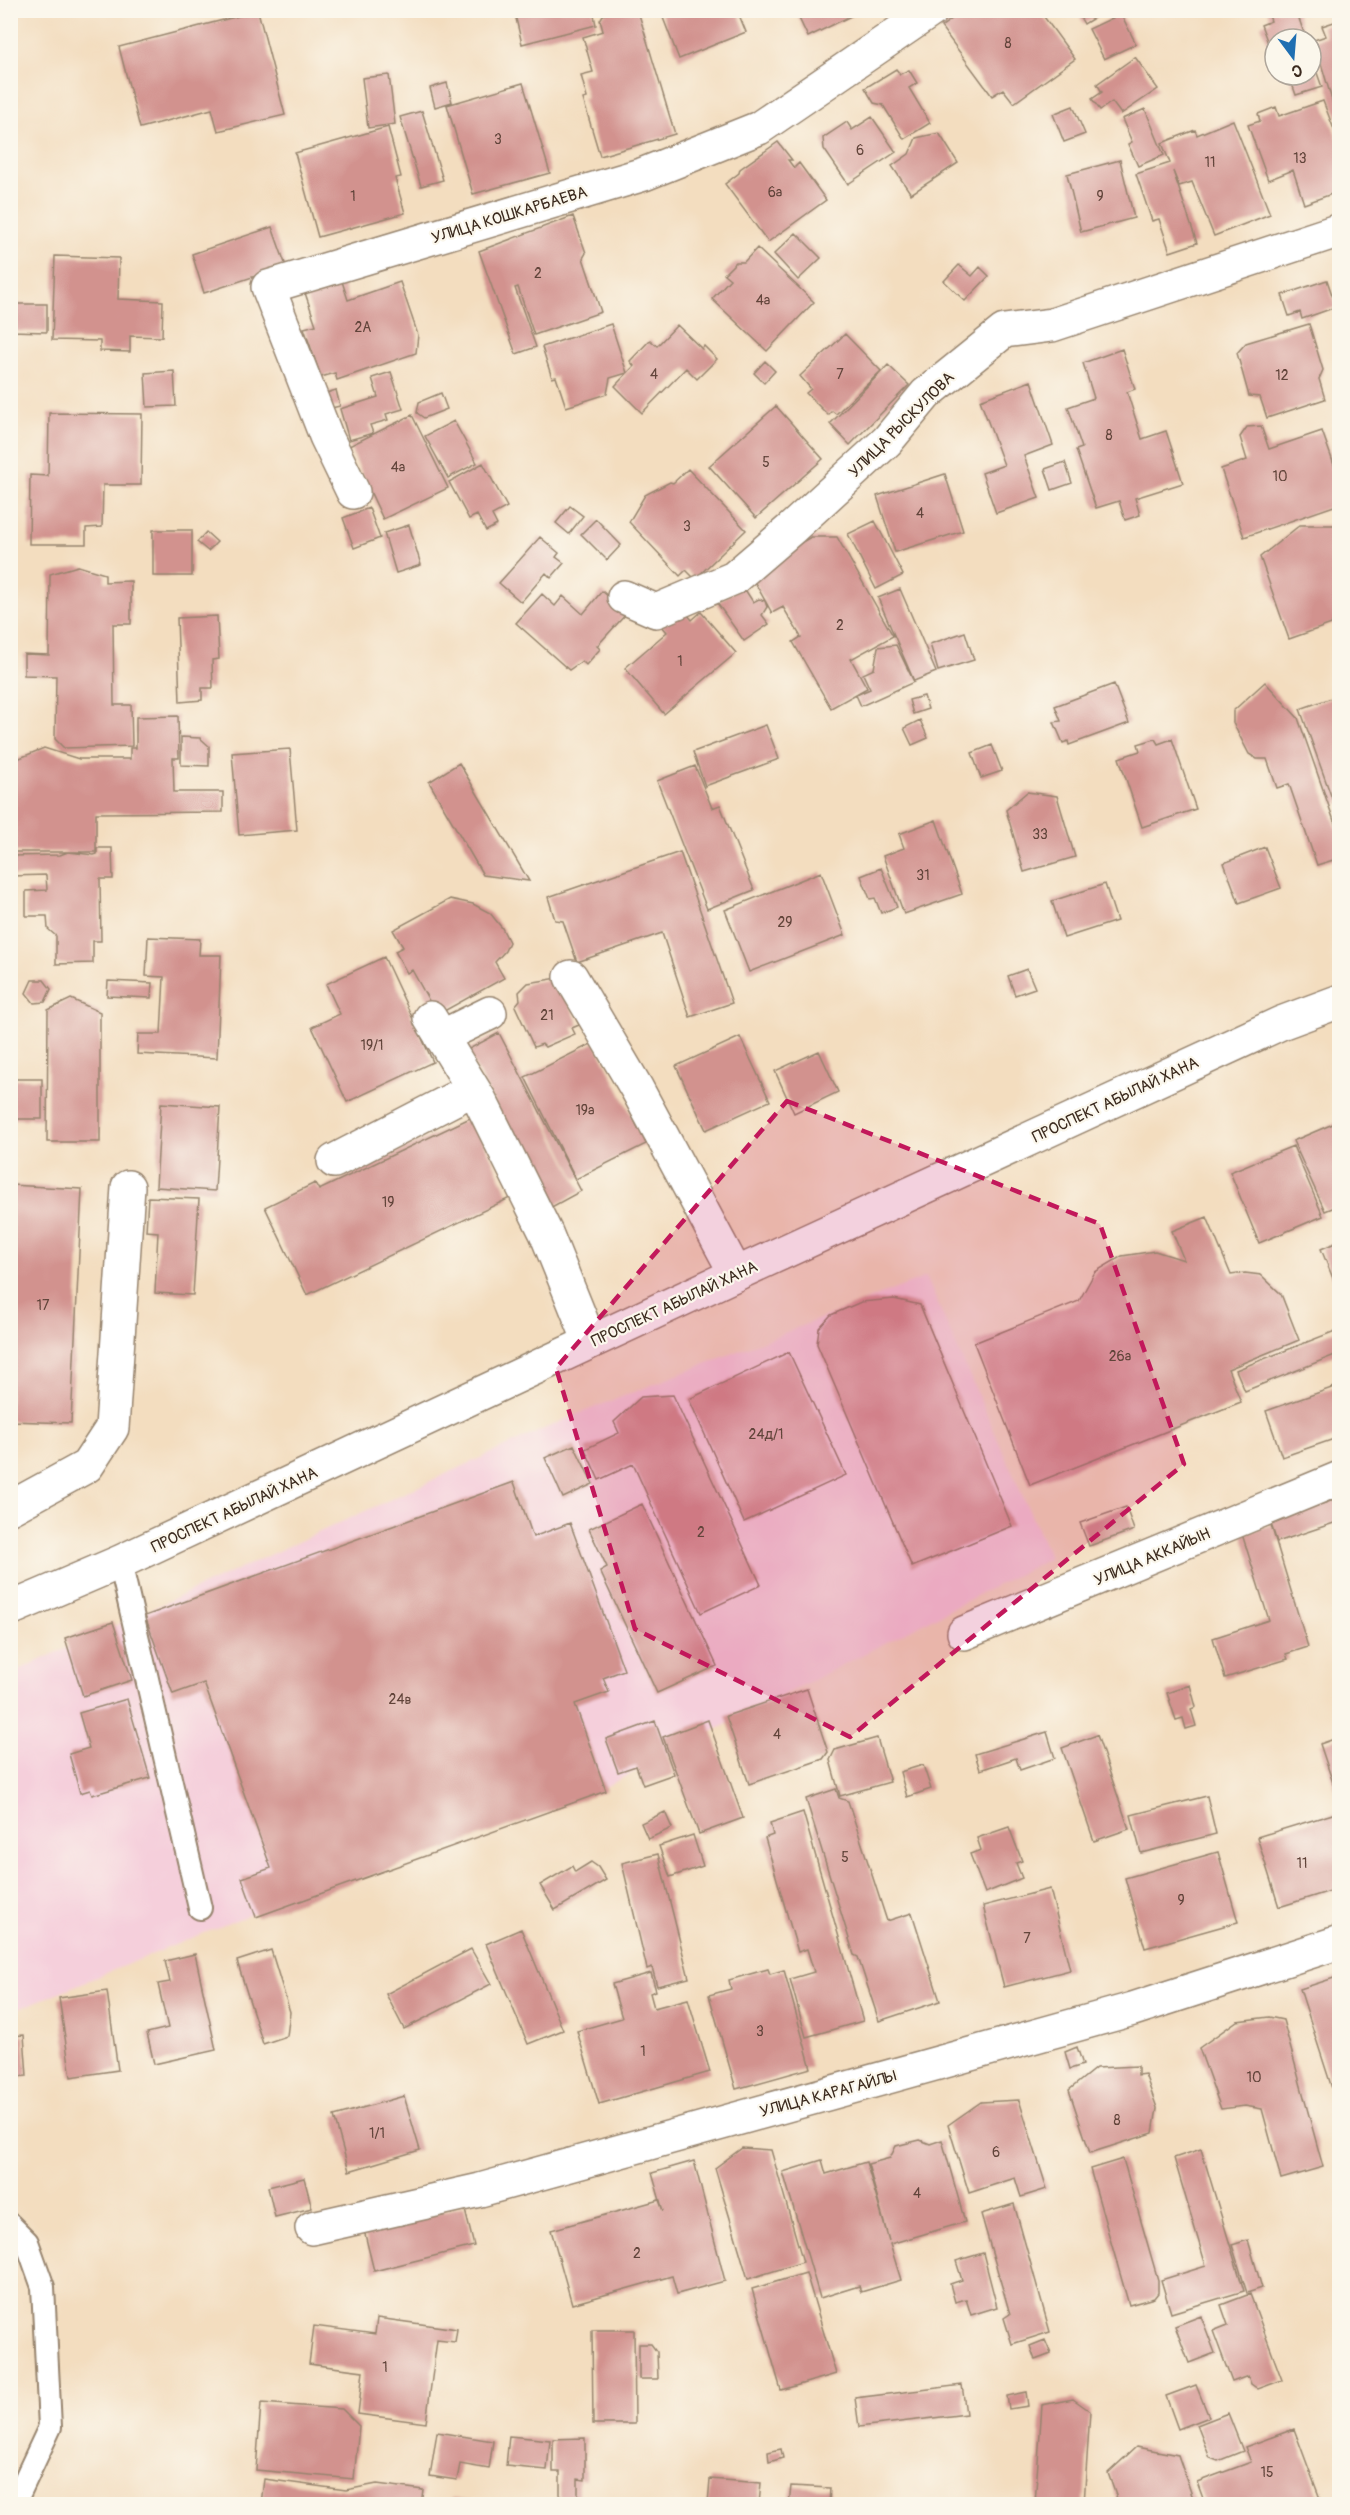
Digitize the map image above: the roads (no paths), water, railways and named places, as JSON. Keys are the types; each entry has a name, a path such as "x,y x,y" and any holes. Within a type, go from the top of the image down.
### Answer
{"street":[{"name":"УЛИЦА КОШКАРБАЕВА","path":"353,492 326,436 268,286 644,174 759,128 932,10"},
{"name":"УЛИЦА РЫСКУЛОВА","path":"624,597 656,611 734,578 887,441 926,394 1004,330 1052,326 1340,230"},
{"path":"571,977 637,1089 736,1274"},
{"name":"ПРОСПЕКТ АБЫЛАЙ ХАНА","path":"12,1605 120,1562 1270,1028 1340,1000"},
{"path":"490,1013 435,1027 473,1089 546,1233 590,1342"},
{"path":"334,1161 473,1089"},
{"path":"10,1508 87,1466 112,1428 128,1187"},
{"name":"УЛИЦА АККАЙЫН","path":"964,1634 1340,1478"},
{"name":"УЛИЦА КАРАГАЙЛЫ","path":"312,2228 480,2190 1133,2009 1340,1942"}],"lane":[{"path":"120,1562 200,1908"},
{"path":"10,2225 27,2242 43,2287 50,2427 14,2505"}]}
